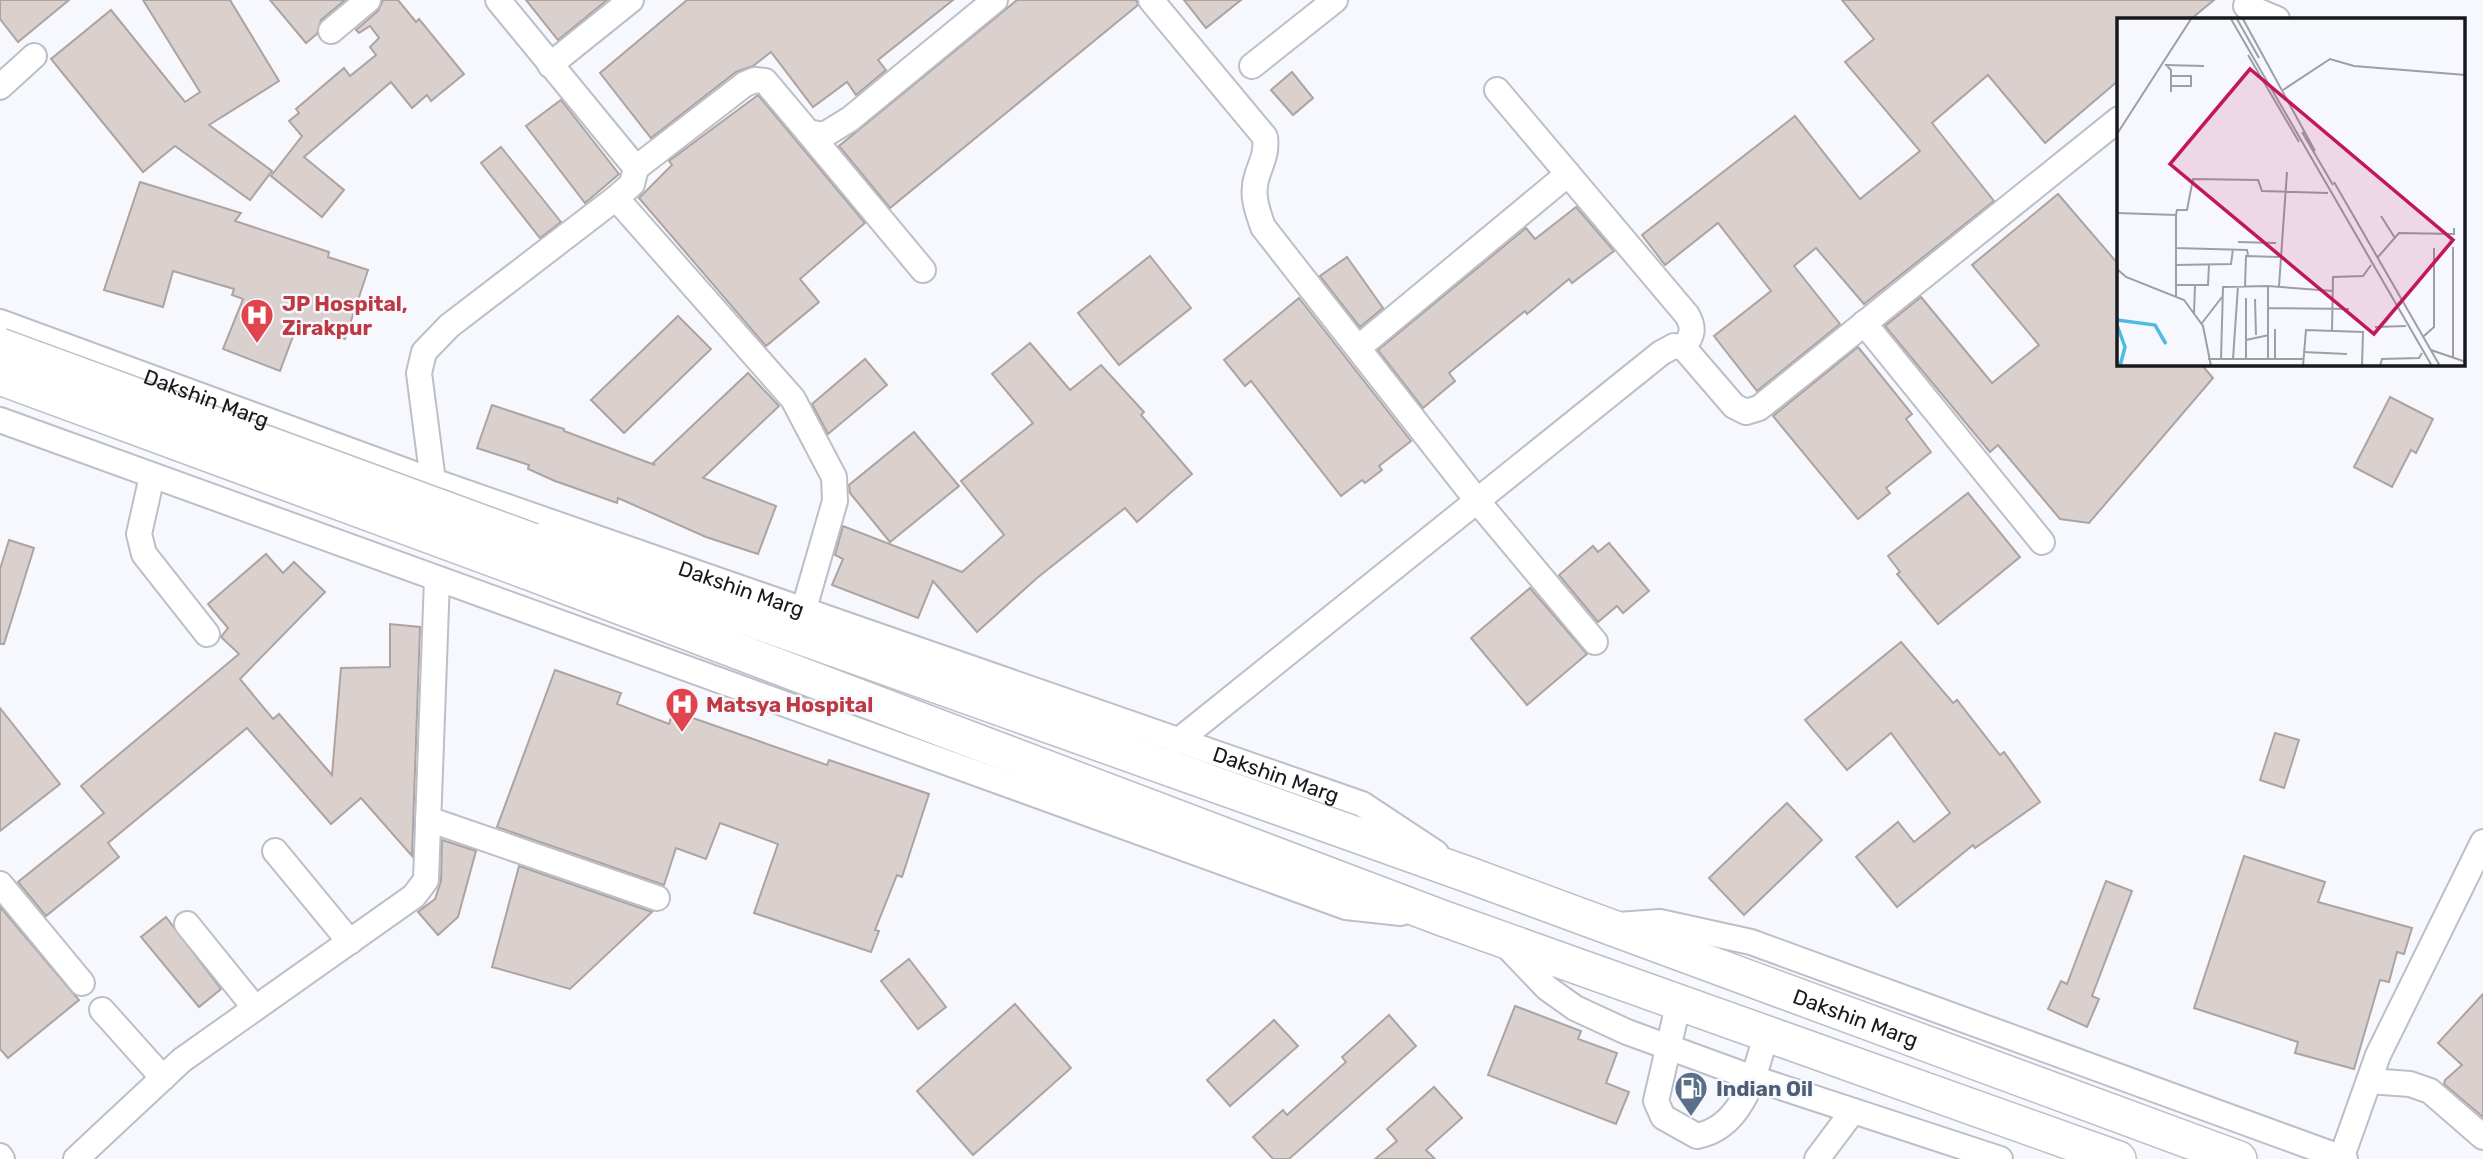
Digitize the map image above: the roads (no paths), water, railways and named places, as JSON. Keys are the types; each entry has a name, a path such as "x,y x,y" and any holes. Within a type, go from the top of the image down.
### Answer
{"highway":[{"name":"Dakshin Marg","path":"0,346 1442,918 2119,1159"},
{"name":"Dakshin Marg","path":"0,377 1472,876 2239,1159"}],"street":[{"path":"331,31 368,0"},
{"path":"498,0 636,168"},
{"path":"550,65 631,0"},
{"path":"808,132 824,135 836,129 995,0"},
{"path":"1151,0 1265,137 1267,151 1255,179 1254,203 1263,227 1479,503 1595,642"},
{"path":"1252,66 1335,0"},
{"path":"2242,8 2274,18"},
{"path":"0,87 34,56"},
{"path":"433,481 419,373 424,352 449,326 616,198 632,184 636,168 745,84 755,80 765,81 923,270"},
{"path":"1497,90 1687,315 1693,325 1692,334 1684,348"},
{"path":"1178,741 1479,503 1661,353 1674,345 1684,348 1734,406 1746,412 1759,408 2117,121"},
{"path":"1357,348 1568,174"},
{"path":"616,198 793,399 834,477 835,501 803,612"},
{"name":"Dakshin Marg","path":"0,322 433,481 803,612 1362,804 1472,876"},
{"path":"1864,323 2042,542"},
{"path":"196,395 139,534 144,554 207,635"},
{"name":"Dakshin Marg","path":"0,421 1346,906 1442,918"},
{"path":"76,1159 182,1060 414,896 426,880 438,579"},
{"path":"428,819 657,898"},
{"path":"1607,926 1660,922 1751,942 2343,1159 2378,1055 2483,842"},
{"path":"275,851 350,942"},
{"path":"0,884 82,983"},
{"path":"187,924 255,1008"},
{"path":"1499,938 1547,988 1575,1008 1753,1078 1984,1156"},
{"path":"1679,1001 1666,1046 1656,1101 1663,1117 1698,1136 1715,1133 1731,1118 1753,1078 1767,1032"},
{"path":"102,1010 163,1078"},
{"path":"2369,1081 2410,1084 2430,1091 2483,1136"},
{"path":"1817,1159 1853,1111"}],"place":[{"name":"JP Hospital, Zirakpur","path":"257,345"},
{"name":"Matsya Hospital","path":"682,734"},
{"name":"Indian Oil","path":"1691,1118"}]}
